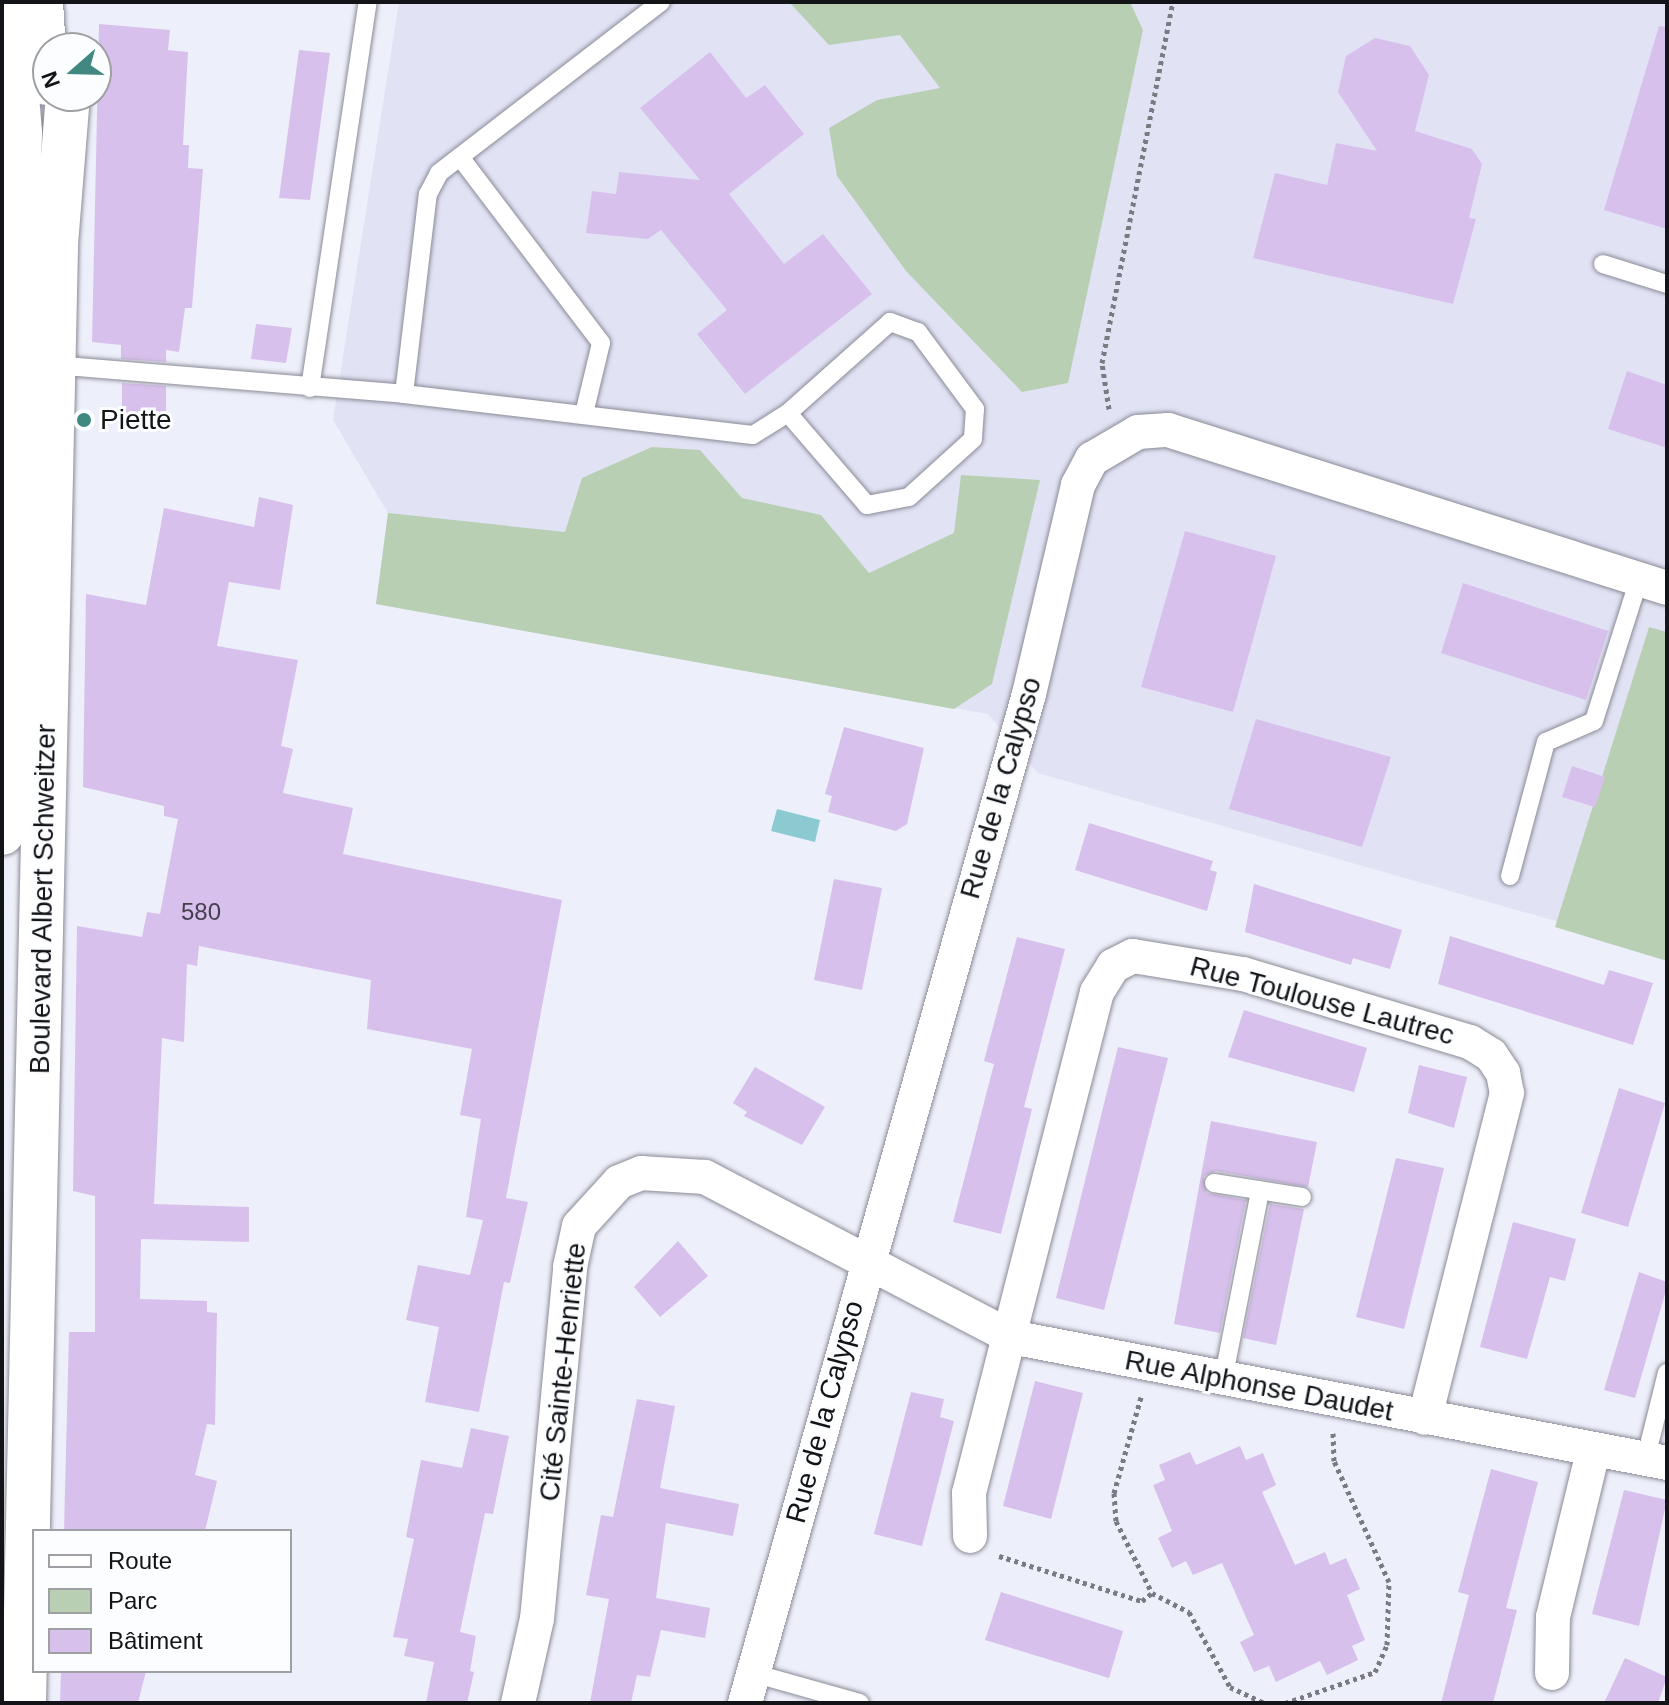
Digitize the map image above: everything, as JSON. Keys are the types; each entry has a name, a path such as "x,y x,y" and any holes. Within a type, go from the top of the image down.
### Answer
{"main road":[{"name":"Boulevard Albert Schweitzer","path":"9,2 20,132 50,626 24,1703"},
{"path":"41,2 50,147 60,192"},
{"path":"70,32 71,2"},
{"name":"Boulevard Albert Schweitzer","path":"2,833 4,626 33,364 60,192 67,112"}],"street":[{"name":"Rue de la Calypso","path":"749,1688 1029,694 1078,485 1092,459 1114,443 1138,432 1168,430 1653,584"},
{"path":"4,626 50,626"},
{"name":"Rue Toulouse Lautrec","path":"970,1536 969,1493 1097,992 1113,966 1133,956 1155,956 1229,971 1470,1042 1491,1055 1503,1073 1507,1093 1425,1418"},
{"name":"Cité Sainte-Henriette","path":"518,1703 537,1619 570,1267 579,1226 600,1198 619,1182 641,1173 705,1177 867,1264"},
{"name":"Rue Alphonse Daudet","path":"867,1264 1011,1337 1337,1403 1656,1462"},
{"path":"1552,1673 1553,1617 1593,1452"}],"lane":[{"path":"310,388 368,2"},
{"path":"404,394 428,194 439,173 661,2"},
{"path":"460,157 601,343 584,414"},
{"path":"1603,264 1667,284"},
{"path":"33,364 404,394 753,435 788,413 890,322 918,332 975,409 973,439 909,497 867,505 788,413"},
{"path":"1510,876 1546,742 1594,721 1653,584"},
{"path":"1214,1183 1302,1197"},
{"path":"1223,1380 1260,1191"},
{"path":"1656,1462 1667,1373"},
{"path":"749,1688 860,1703"}],"path":[{"path":"1114,443 1102,363 1173,2"},
{"path":"1148,1364 1113,1508 1152,1593 1189,1612 1230,1687 1264,1703"},
{"path":"1285,1703 1375,1672 1387,1645 1389,1582 1334,1461 1337,1403"},
{"path":"970,1536 994,1555 1142,1601 1152,1593"}],"shaded area":[{"path":"399,2 1667,2 1667,953 1038,773 988,714 376,604 388,513 333,420"}],"green space":[{"path":"789,2 1130,2 1143,30 1068,383 1022,392 906,271 837,176 829,128 877,100 940,88 900,35 829,45"},
{"path":"652,447 700,450 742,498 821,515 869,573 954,533 961,475 1040,480 992,684 954,709 376,604 388,513 565,532 582,478"},
{"path":"1649,627 1667,632 1667,961 1555,927"}],"water":[{"path":"777,809 820,820 815,842 771,831"}],"building":[{"path":"99,24 170,30 168,50 188,52 183,145 189,145 188,168 203,169 192,308 185,308 179,352 166,350 166,362 121,359 121,345 92,342 97,112 112,112 112,32 99,32"},
{"path":"1659,26 1667,27 1667,229 1604,210"},
{"path":"1375,38 1410,46 1429,75 1415,131 1472,149 1482,164 1469,218 1476,219 1453,304 1253,258 1275,173 1327,185 1336,143 1377,151 1338,92 1346,56"},
{"path":"299,50 330,53 310,200 279,198"},
{"path":"710,52 746,98 765,85 804,134 729,194 784,264 823,234 872,294 745,394 697,334 727,310 661,230 648,239 586,233 592,191 616,194 619,172 700,180 640,108"},
{"path":"256,324 292,328 286,363 251,359"},
{"path":"1627,371 1667,385 1667,448 1608,429"},
{"path":"122,383 166,386 166,432 122,427"},
{"path":"259,497 293,505 280,590 229,582 217,646 298,660 281,746 293,749 283,793 353,808 343,854 562,900 506,1198 528,1202 510,1283 504,1282 479,1412 425,1402 439,1327 406,1320 418,1265 470,1275 483,1220 466,1217 481,1119 460,1115 472,1049 367,1029 371,980 199,946 197,966 187,964 184,1042 162,1038 154,1204 249,1207 249,1242 141,1239 140,1299 207,1301 207,1312 217,1313 215,1425 207,1424 195,1475 217,1481 205,1529 64,1529 69,1332 95,1332 95,1196 73,1191 77,926 142,937 147,912 160,914 178,819 164,816 164,806 83,787 86,594 146,605 164,508 254,527"},
{"path":"1185,531 1276,556 1233,712 1141,687"},
{"path":"1463,583 1608,631 1586,700 1441,653"},
{"path":"1256,719 1391,757 1362,847 1229,809"},
{"path":"844,727 924,748 907,824 896,831 828,812 832,796 825,794"},
{"path":"1572,766 1605,777 1595,807 1562,797"},
{"path":"1089,823 1213,861 1210,870 1217,872 1207,911 1075,870"},
{"path":"834,879 882,888 862,990 814,980"},
{"path":"1254,884 1402,930 1390,969 1353,958 1351,965 1245,932"},
{"path":"1450,936 1604,985 1609,970 1653,983 1633,1045 1438,984"},
{"path":"1017,937 1065,949 1024,1107 1032,1109 1001,1234 953,1222 994,1064 984,1061"},
{"path":"1244,1010 1367,1048 1354,1092 1228,1057"},
{"path":"1118,1047 1168,1058 1104,1310 1056,1298"},
{"path":"1419,1065 1467,1077 1454,1128 1408,1113"},
{"path":"755,1067 825,1107 802,1145 744,1116 747,1112 733,1103"},
{"path":"1619,1088 1665,1103 1628,1227 1581,1213"},
{"path":"1211,1121 1317,1142 1308,1187 1216,1171 1204,1176 1207,1193 1246,1200 1220,1333 1174,1324"},
{"path":"1396,1158 1444,1168 1404,1329 1356,1317"},
{"path":"1270,1204 1304,1209 1276,1345 1243,1338"},
{"path":"1513,1222 1576,1239 1565,1281 1550,1277 1527,1359 1480,1347"},
{"path":"678,1241 708,1276 660,1317 634,1287"},
{"path":"1639,1272 1667,1282 1667,1287 1635,1398 1604,1390"},
{"path":"1035,1381 1083,1393 1051,1519 1003,1506"},
{"path":"911,1392 944,1399 940,1417 954,1421 922,1546 874,1534"},
{"path":"637,1399 675,1406 660,1488 739,1504 733,1536 666,1523 656,1598 710,1608 705,1638 661,1630 650,1677 637,1675 631,1703 590,1703 609,1599 586,1595 601,1515 613,1517"},
{"path":"471,1428 509,1436 493,1514 485,1513 460,1632 476,1636 470,1671 474,1672 467,1703 426,1703 434,1662 404,1656 408,1639 393,1637 414,1539 406,1537 421,1460 462,1468"},
{"path":"1240,1446 1246,1460 1263,1453 1276,1485 1262,1492 1295,1565 1325,1552 1330,1565 1346,1558 1360,1589 1347,1595 1365,1640 1352,1646 1358,1660 1327,1675 1320,1661 1276,1682 1269,1666 1254,1672 1240,1642 1254,1635 1222,1563 1193,1575 1186,1561 1172,1568 1158,1538 1172,1531 1153,1485 1165,1480 1159,1465 1190,1452 1196,1465"},
{"path":"1491,1469 1538,1482 1506,1608 1517,1610 1493,1703 1441,1703 1469,1595 1458,1592"},
{"path":"1624,1490 1667,1500 1639,1626 1592,1614"},
{"path":"1001,1592 1123,1631 1109,1678 985,1640"},
{"path":"1625,1658 1667,1677 1658,1703 1604,1703"},
{"path":"61,1673 146,1673 138,1703 60,1703"}],"place":[{"name":"Piette","path":"84,420"}]}
